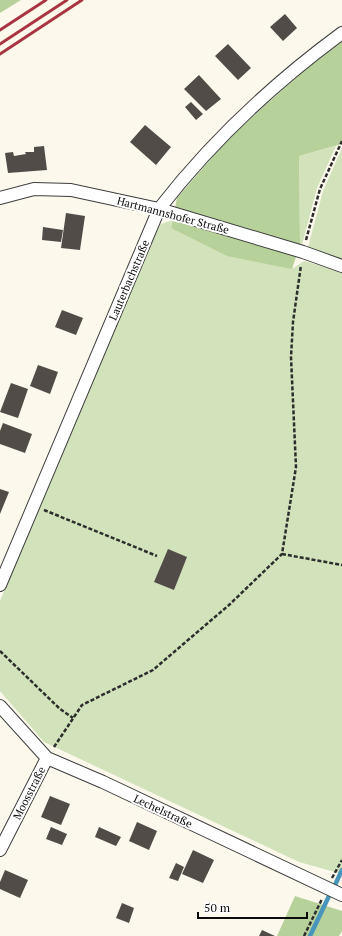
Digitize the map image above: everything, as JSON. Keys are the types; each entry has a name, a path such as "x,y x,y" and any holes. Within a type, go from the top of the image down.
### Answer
{"street":[{"name":"Lauterbachstraße","path":"0,585 159,209 179,184 224,134 308,58 342,33"},
{"name":"Hartmannshofer Straße","path":"0,198 34,189 71,190 159,209 303,252 342,266"},
{"name":"Lechelstraße","path":"0,706 47,758 103,782 342,895"},
{"name":"Moosstraße","path":"0,850 47,758"}],"path":[{"path":"47,758 82,705 153,670 229,606 282,554 296,467 291,357 298,278 303,252 320,189 342,141"},
{"path":"34,506 157,556"},
{"path":"282,554 342,565"},
{"path":"0,651 60,709 73,718"}],"green space":[{"path":"0,0 21,0 0,13"},
{"path":"342,41 342,144 299,156 300,245 292,269 227,256 171,228 177,198 228,139 312,63"},
{"path":"336,146 317,188 302,245 300,245 299,156"},
{"path":"342,148 342,261 307,251 323,191"},
{"path":"172,220 171,228 292,269 304,261 342,272 342,874 299,862 44,742 0,691 0,601 148,248 161,224"},
{"path":"295,896 342,911 342,931 339,936 277,936"}],"building":[{"path":"285,14 297,28 283,41 270,27"},
{"path":"228,44 251,68 238,80 215,56"},
{"path":"199,75 221,99 206,111 184,89"},
{"path":"191,102 203,114 196,120 185,107"},
{"path":"145,125 171,147 156,165 130,142"},
{"path":"44,146 47,170 8,173 5,153 13,152 14,156 26,154 25,152 34,152 34,147"},
{"path":"66,213 85,216 80,250 61,248"},
{"path":"43,227 63,230 61,242 42,240"},
{"path":"62,310 83,318 76,335 55,327"},
{"path":"38,365 58,372 50,394 30,386"},
{"path":"11,383 28,389 18,418 0,412"},
{"path":"3,423 32,434 25,453 0,444 0,431"},
{"path":"0,489 9,492 0,514"},
{"path":"168,549 187,557 174,590 154,582"},
{"path":"50,796 70,804 61,825 41,817"},
{"path":"137,822 157,831 149,850 129,841"},
{"path":"51,827 67,834 62,845 46,839"},
{"path":"99,827 121,837 116,846 95,837"},
{"path":"193,850 214,860 203,883 182,874"},
{"path":"176,863 184,867 178,881 169,878"},
{"path":"5,870 28,880 20,898 0,889 0,882"},
{"path":"122,903 134,908 129,923 116,918"},
{"path":"262,930 275,936 259,936"}],"waterway":[{"path":"335,885 342,870"},
{"path":"310,936 329,896"}],"railway":[{"path":"0,30 46,0"},
{"path":"0,44 67,0"},
{"path":"0,54 82,0"}]}
